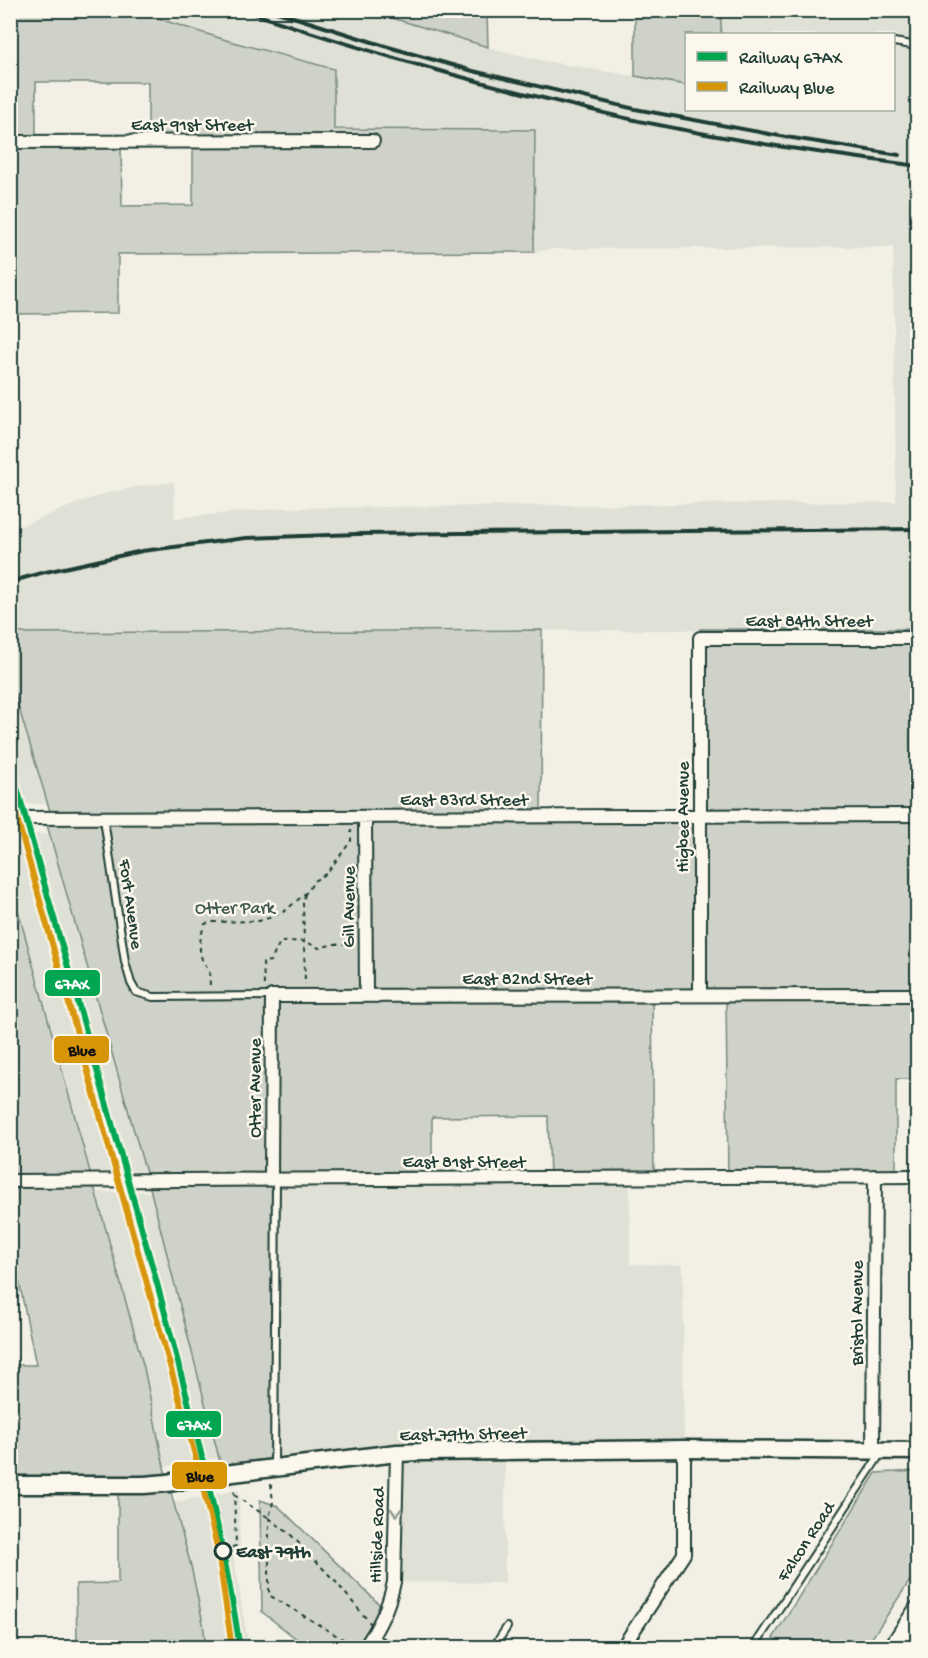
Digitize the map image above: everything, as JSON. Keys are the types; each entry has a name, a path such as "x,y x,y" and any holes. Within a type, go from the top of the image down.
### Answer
{"main road":[{"name":"East 79th Street","path":"10,1485 144,1485 273,1476 397,1453 684,1449 918,1451"},
{"path":"893,1647 918,1610"}],"street":[{"name":"East 91st Street","path":"10,142 373,141"},
{"name":"East 84th Street","path":"700,638 918,638"},
{"name":"Higbee Avenue","path":"700,638 700,996"},
{"name":"East 83rd Street","path":"10,819 918,815"},
{"name":"Gill Avenue","path":"365,818 366,996"},
{"name":"East 82nd Street","path":"272,996 918,996"},
{"name":"Otter Avenue","path":"272,996 274,1180"},
{"name":"Bristol Avenue","path":"874,1176 878,1450"},
{"name":"East 81st Street","path":"10,1181 918,1176"},
{"path":"622,1647 684,1554 684,1449"},
{"name":"Hillside Road","path":"364,1644 378,1627 392,1594 397,1453"},
{"path":"364,1644 386,1647"}],"lane":[{"path":"895,42 918,46"},
{"name":"Fort Avenue","path":"104,819 125,962 136,992"},
{"name":"East 82nd Street","path":"136,992 153,997 272,996"},
{"path":"273,1476 274,1180"},
{"name":"Falcon Road","path":"753,1647 878,1450"},
{"path":"493,1647 507,1627"}],"path":[{"path":"210,986 209,969 205,966 200,948 200,935 205,924 259,921 285,911 305,894 314,881 327,873 351,841 351,830"},
{"path":"305,894 303,903 305,984"},
{"path":"264,985 263,962 271,961 280,942 304,941 320,948 334,944 356,944"},
{"path":"273,1476 273,1502 268,1518 269,1595 364,1644"},
{"path":"232,1547 236,1546 234,1489"},
{"path":"234,1496 291,1535 335,1581 371,1624"},
{"path":"207,1521 221,1518"}],"shaded area":[{"path":"134,11 369,11 494,49 545,61 685,85 685,111 895,111 895,33 721,33 721,11 917,11 917,629 11,633 11,530 80,502 140,486 174,482 175,518 282,508 896,502 893,247 554,249 534,252 535,130 334,129 334,69 229,41"},
{"path":"11,683 47,804 11,804"},
{"path":"10,834 52,834 147,1171 91,1172 11,881"},
{"path":"630,1178 630,1264 683,1265 684,1449 505,1451 505,1583 394,1582 397,1453 274,1468 276,1180"},
{"path":"96,1192 151,1192 219,1458 164,1467 144,1368"},
{"path":"239,1490 240,1550 233,1552 248,1643 253,1643 253,1647 206,1647 191,1566 175,1502"}],"green space":[{"path":"10,11 134,11 229,41 334,69 334,129 535,130 534,252 118,254 118,313 11,314","holes":["36,82 148,82 148,142 193,142 193,205 122,206 121,142 36,142"]},
{"path":"369,11 487,11 488,47"},
{"path":"635,11 721,11 721,33 685,33 685,85 635,76"},
{"name":"Otter Park","path":"700,629 917,629 918,1079 896,1079 896,1176 728,1177 726,996 652,996 654,1178 550,1178 548,1116 432,1117 432,1179 276,1180 274,1468 220,1475 219,1458 148,1180 45,818 52,818 11,682 10,633 542,630 541,817 699,816"},
{"path":"10,881 144,1368 164,1467 191,1566 206,1647 77,1647 76,1584 118,1583 118,1485 11,1485 11,1365 36,1365 11,1246"},
{"path":"917,1471 917,1570 866,1647 785,1647 773,1638 876,1473"},
{"path":"260,1500 278,1506 382,1607 361,1647 307,1647 262,1612"}],"railway":[{"path":"244,10 318,35 430,68 612,115 752,142 918,166"},
{"path":"271,10 473,71 635,109 899,155"},
{"path":"10,582 142,551 246,538 357,534 918,529"}],"rail line":[{"name":"67AX","path":"10,763 180,1368 203,1460 240,1648"},
{"name":"Blue","path":"10,793 196,1459 218,1551 232,1648"}],"place":[{"name":"East 79th","path":"223,1551"}]}
